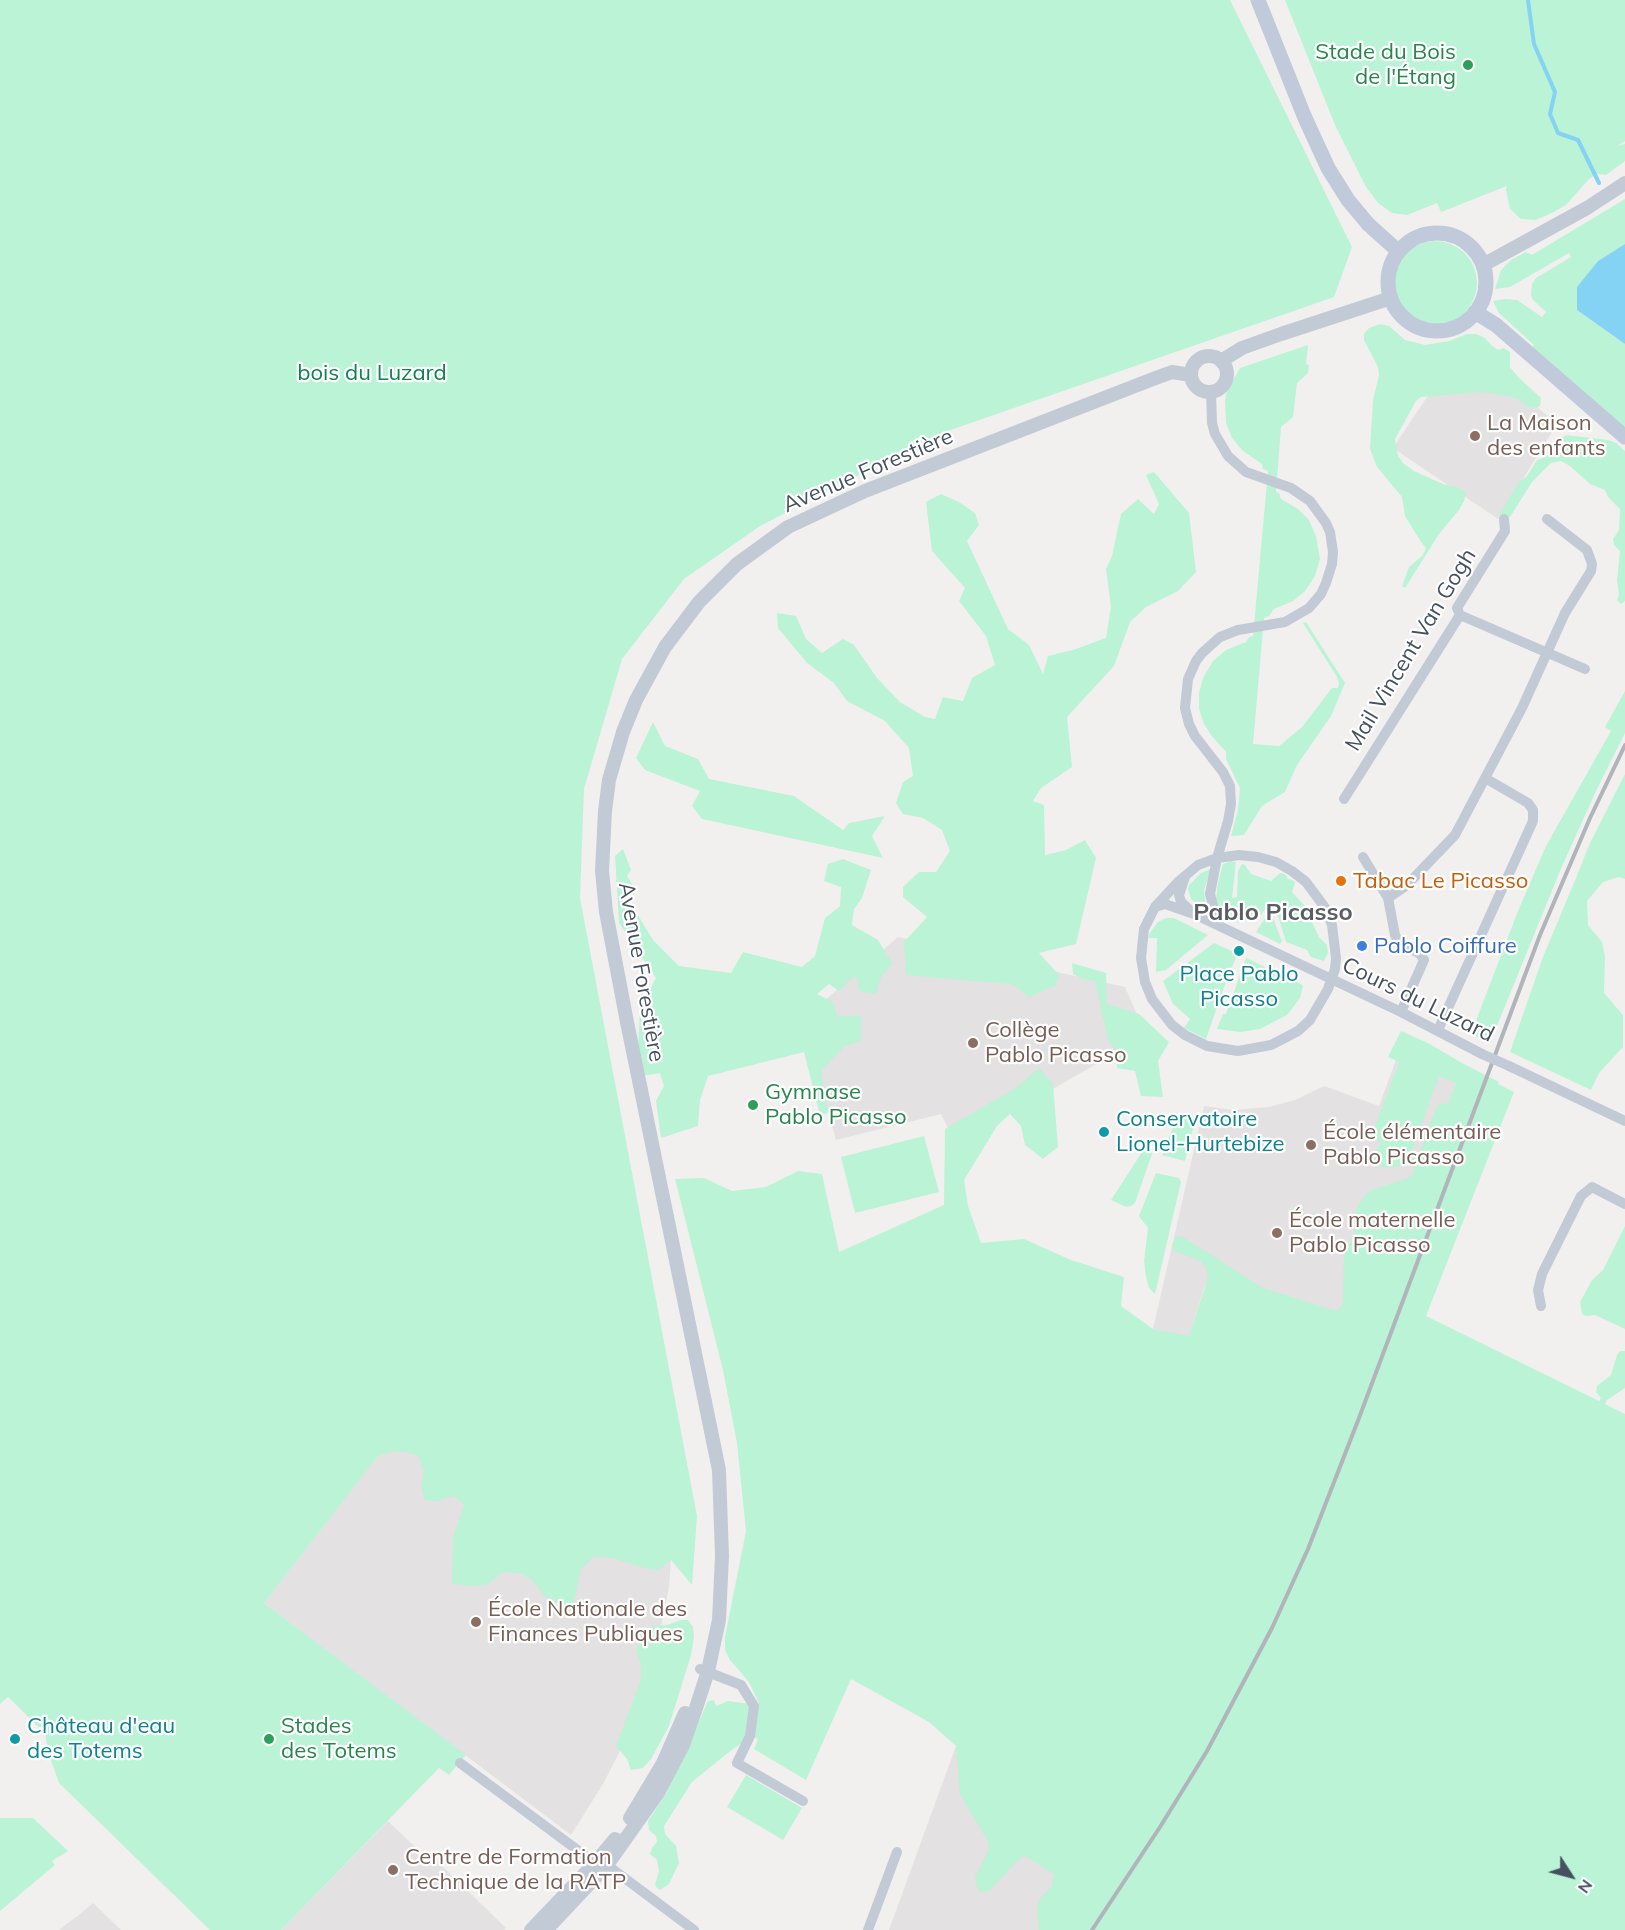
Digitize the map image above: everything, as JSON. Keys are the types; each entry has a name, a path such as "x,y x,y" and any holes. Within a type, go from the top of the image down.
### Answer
{"main road":[{"path":"1258,0 1305,118 1328,168 1348,200 1368,224 1398,251"},
{"path":"1437,233 1452,235 1465,242 1476,252 1483,265 1486,280 1484,296 1475,312 1465,322 1451,328 1437,331 1408,322 1398,311 1391,298 1388,286 1389,273 1398,251 1409,241 1423,235 1437,233"},
{"path":"1475,312 1496,326 1625,437"}],"street":[{"path":"1483,265 1559,224 1625,183"},
{"path":"1221,361 1252,344 1391,298"},
{"path":"1204,357 1221,361 1226,377 1221,387 1211,392 1200,389 1192,380 1194,363 1204,357"},
{"name":"Avenue Forestière","path":"601,1864 663,1763 704,1670 709,1620 720,1581 722,1556 719,1470 606,912 602,871 605,811 609,780 623,732 636,700 657,660 688,615 737,564 788,527 865,491 1153,379 1172,372 1191,375"},
{"path":"1211,392 1212,423 1215,434 1228,456 1246,472 1291,488 1310,501 1330,532 1333,552 1326,583 1321,594 1309,608 1285,622 1238,630 1220,637 1202,653 1191,671 1185,696 1189,724 1195,736 1223,772 1230,786 1231,804 1228,821 1217,858 1210,894 1218,925"},
{"name":"Mail Vincent Van Gogh","path":"1344,799 1460,615 1457,608 1505,531 1504,519"},
{"path":"1388,898 1407,885 1455,835 1522,708 1565,613 1591,571 1592,564 1587,550 1547,519"},
{"path":"1460,615 1585,669"},
{"path":"1438,1030 1533,821 1533,810 1528,803 1485,778"},
{"path":"1239,855 1258,857 1276,862 1292,871 1306,882 1326,909 1332,925 1336,958 1332,979 1314,1015 1285,1040 1254,1050 1222,1050 1207,1046 1185,1035 1172,1025 1156,1006 1145,982 1141,944 1144,929 1155,907 1198,865 1217,858 1239,855"},
{"path":"1363,857 1388,898 1395,935 1400,942 1420,954 1424,960 1401,1012"},
{"path":"1186,875 1179,895 1181,902 1194,914"},
{"name":"Cours du Luzard","path":"1155,907 1165,904 1194,914 1625,1121"},
{"path":"1541,1306 1538,1290 1542,1274 1581,1196 1593,1187 1625,1204"},
{"path":"704,1670 741,1685 754,1706 750,1736 737,1763 803,1801"},
{"path":"460,1762 694,1930"},
{"path":"868,1930 897,1851"},
{"path":"531,1930 601,1864"},
{"path":"546,1930 601,1864"}],"shaded area":[{"name":"La Maison des enfants","path":"1453,358 1501,376 1557,424 1498,519 1393,448"},
{"name":"Collège Pablo Picasso","path":"898,937 1125,987 1138,1017 1150,1033 1053,1089 949,1130 941,1114 836,1140 819,1081 809,1014"},
{"path":"1396,1060 1456,1082 1360,1351 1205,1285 1189,1337 1153,1329 1204,1106 1233,1110 1269,1107 1295,1100 1324,1086 1379,1106"},
{"name":"École Nationale des Finances Publiques","path":"393,1436 671,1559 669,1587 658,1641 620,1751 603,1784 571,1835 264,1603"},
{"path":"956,1746 1084,1794 1060,1930 889,1930"},
{"name":"Centre de Formation Technique de la RATP","path":"388,1821 431,1862 435,1859 506,1928 504,1930 281,1930"},
{"path":"93,1903 121,1930 59,1930 80,1914"}],"green space":[{"name":"bois du Luzard","path":"0,0 1230,0 1352,247 1334,297 939,434 760,526 684,579 622,659 584,789 580,898 697,1516 692,1585 671,1560 658,1570 612,1558 594,1556 581,1569 573,1605 558,1604 545,1596 532,1580 521,1573 503,1572 487,1585 452,1584 453,1538 464,1504 455,1496 437,1501 425,1500 421,1486 424,1472 419,1456 394,1451 378,1456 264,1603 466,1755 449,1775 439,1768 281,1930 210,1930 59,1783 48,1752 45,1733 8,1697 0,1704"},
{"name":"Stade du Bois de l'Étang","path":"1285,0 1625,0 1625,141 1617,146 1625,144 1625,161 1606,175 1597,174 1589,179 1566,205 1536,220 1521,219 1510,209 1507,186 1441,212 1437,203 1407,215 1392,213 1378,203 1366,187 1335,125"},
{"path":"1625,199 1625,244 1598,261 1577,288 1577,310 1625,344 1625,428 1532,347 1534,345 1499,313 1493,301 1517,300 1542,317 1546,312 1531,296 1532,284 1536,278 1571,257 1569,253 1510,287 1495,289 1501,270 1511,260 1526,252 1532,255"},
{"path":"1435,241 1451,244 1465,253 1474,267 1477,283 1474,299 1465,313 1451,322 1435,325 1419,322 1405,313 1396,299 1393,283 1396,267 1405,253 1419,244"},
{"path":"1380,324 1389,326 1405,340 1425,345 1449,341 1467,334 1476,334 1485,338 1498,350 1504,348 1510,352 1510,367 1541,398 1540,406 1536,408 1526,406 1518,399 1508,396 1480,392 1421,397 1416,401 1395,439 1398,456 1414,471 1443,484 1459,488 1466,493 1459,510 1439,534 1405,588 1402,586 1409,567 1422,556 1426,548 1405,516 1402,497 1377,467 1370,449 1373,400 1379,375 1378,367 1364,340 1364,334 1369,328"},
{"path":"1308,345 1306,364 1309,365 1308,373 1297,383 1293,417 1281,427 1276,492 1279,493 1281,499 1298,509 1309,520 1316,536 1320,559 1315,576 1305,591 1293,601 1274,609 1269,616 1264,618 1253,744 1279,746 1302,727 1332,688 1338,688 1337,677 1303,623 1306,622 1345,683 1331,716 1297,765 1285,792 1262,806 1244,835 1231,836 1238,810 1240,788 1226,759 1226,752 1204,724 1199,709 1199,693 1203,678 1213,661 1226,650 1246,642 1249,637 1253,636 1268,471 1243,451 1232,438 1226,423 1225,400 1227,391 1240,368"},
{"path":"1566,435 1608,440 1616,443 1625,451 1625,601 1621,604 1617,600 1620,551 1614,545 1613,539 1619,530 1620,509 1608,497 1605,490 1590,484 1561,461 1551,463 1532,482 1510,517 1501,519 1499,515 1519,482 1527,476 1537,460 1546,457 1558,440"},
{"path":"1154,472 1189,513 1196,572 1178,591 1146,607 1130,622 1114,666 1067,717 1072,767 1041,788 1033,801 1044,805 1045,855 1066,850 1085,840 1096,858 1076,944 1039,953 1059,975 1056,985 1029,997 1012,984 906,975 904,942 927,917 903,897 903,887 919,872 936,872 950,851 942,830 923,818 903,814 896,803 903,782 913,776 909,748 885,721 847,701 834,683 807,663 778,628 777,613 796,616 806,639 822,653 843,639 854,645 877,678 900,702 925,717 935,719 943,697 963,701 972,678 995,665 986,636 959,601 965,588 932,551 926,502 941,494 975,513 979,525 967,541 1008,629 1029,645 1043,674 1048,656 1106,638 1111,607 1106,569 1112,556 1121,514 1138,499 1154,514 1159,504 1146,475"},
{"path":"1625,691 1625,733 1560,871 1490,1043 1473,1035 1477,1018 1518,911 1546,846 1611,731 1605,727"},
{"path":"653,722 665,746 698,759 709,779 794,796 843,830 849,823 885,816 872,836 883,858 702,819 692,806 700,791 645,770 636,758"},
{"path":"1625,774 1625,879 1619,877 1603,882 1587,901 1588,925 1602,942 1605,957 1604,993 1623,1015 1623,1047 1599,1073 1591,1090 1510,1052 1543,957 1590,843"},
{"path":"623,849 631,870 627,876 636,890 630,902 653,940 679,966 731,973 743,952 802,967 815,956 825,918 840,906 841,887 824,881 828,864 843,859 871,870 862,898 854,909 852,925 878,940 892,963 881,977 876,994 861,992 855,975 839,991 829,984 817,994 833,1002 837,1016 861,1016 861,1041 845,1046 821,1071 828,1113 820,1115 804,1052 708,1076 700,1100 698,1126 661,1138 656,1101 664,1086 660,1073 641,1076 638,1051 640,1009 656,978 619,923 615,856"},
{"path":"1236,862 1232,898 1237,897 1238,871 1242,864 1251,874 1271,881 1280,873 1294,881 1292,892 1304,905 1319,937 1327,945 1328,953 1324,961 1311,957 1307,950 1286,942 1278,916 1271,913 1282,941 1280,944 1256,932 1269,912 1265,909 1261,915 1238,923 1230,914 1229,919 1219,914 1216,899 1218,883 1223,864"},
{"path":"1211,869 1204,890 1206,906 1198,905 1191,899 1189,885 1201,873"},
{"path":"1166,918 1174,918 1208,935 1166,970 1156,972 1157,938 1148,938 1158,922"},
{"path":"1214,943 1238,954 1206,1039 1184,1028 1190,1019 1173,1004 1163,981"},
{"path":"1246,958 1301,984 1303,986 1300,998 1287,1015 1260,1029 1240,1032 1217,1029 1223,1014 1226,1014"},
{"path":"1072,963 1106,973 1107,1004 1139,1014 1169,1042 1158,1061 1163,1097 1141,1096 1135,1071 1117,1068 1118,1052 1108,1040 1095,981 1073,974"},
{"path":"1401,1031 1428,1043 1514,1092 1426,1316 1599,1401 1601,1398 1596,1392 1597,1386 1611,1375 1617,1355 1620,1351 1625,1351 1625,1388 1607,1400 1605,1404 1625,1414 1625,1930 1039,1930 1037,1906 1041,1897 1051,1888 1054,1874 1025,1856 1020,1858 989,1891 981,1892 975,1878 989,1849 988,1841 960,1794 956,1746 929,1722 851,1679 806,1780 754,1749 758,1739 754,1737 729,1752 692,1782 664,1826 665,1834 676,1846 679,1863 669,1884 660,1890 657,1888 655,1885 659,1871 657,1860 650,1854 657,1842 656,1836 649,1830 648,1821 666,1794 708,1701 714,1700 716,1706 728,1701 757,1705 759,1703 749,1682 730,1660 725,1650 725,1637 746,1531 737,1443 723,1370 675,1179 704,1178 732,1191 766,1187 798,1171 822,1174 839,1252 944,1205 945,1129 1016,1088 1039,1068 1053,1084 1058,1147 1043,1159 1025,1145 1021,1126 1010,1114 997,1126 964,1180 968,1206 981,1243 1024,1239 1071,1260 1124,1277 1121,1306 1153,1329 1189,1336 1208,1278 1206,1268 1201,1261 1174,1251 1172,1245 1176,1237 1181,1236 1263,1288 1336,1311 1343,1304 1344,1255 1354,1236 1355,1214 1360,1202 1369,1191 1408,1178 1413,1175 1415,1169 1409,1164 1386,1168 1374,1163 1373,1152 1383,1142 1371,1138 1399,1062 1388,1057","holes":["1439,1076 1456,1083 1447,1105 1440,1103 1436,1109 1416,1158 1394,1147 1411,1153"]},
{"path":"1178,1114 1188,1118 1194,1124 1185,1161 1162,1155"},
{"path":"924,1136 939,1192 855,1213 841,1157"},
{"path":"1148,1143 1152,1154 1135,1203 1126,1207 1111,1200"},
{"path":"1156,1173 1179,1178 1181,1182 1155,1294 1149,1288 1144,1261 1148,1228 1139,1216"},
{"path":"1625,1226 1625,1329 1595,1315 1582,1314 1580,1302 1592,1280 1603,1270"},
{"path":"688,1620 693,1627 694,1637 691,1655 669,1726 651,1759 643,1768 631,1770 627,1759 616,1746 641,1680 641,1663 636,1651 651,1626 667,1625"},
{"path":"746,1775 802,1808 783,1840 727,1807"},
{"path":"0,1818 33,1818 68,1851 52,1861 55,1865 0,1911"}],"water":[{"path":"1625,244 1625,344 1577,310 1577,287 1598,261"}],"waterway":[{"path":"1528,0 1534,44 1555,92 1550,114 1558,133 1578,140 1599,183"}],"railway":[{"path":"1092,1930 1207,1751 1272,1628 1308,1549 1540,935 1590,818 1625,745"}],"place":[{"name":"Stade du Bois de l'Étang","path":"1468,65"},
{"name":"La Maison des enfants","path":"1475,436"},
{"name":"Tabac Le Picasso","path":"1341,881"},
{"name":"Pablo Coiffure","path":"1362,946"},
{"name":"Place Pablo Picasso","path":"1239,951"},
{"name":"Collège Pablo Picasso","path":"973,1043"},
{"name":"Gymnase Pablo Picasso","path":"753,1105"},
{"name":"Conservatoire Lionel-Hurtebize","path":"1104,1132"},
{"name":"École élémentaire Pablo Picasso","path":"1311,1145"},
{"name":"École maternelle Pablo Picasso","path":"1277,1233"},
{"name":"École Nationale des Finances Publiques","path":"476,1622"},
{"name":"Château d'eau des Totems","path":"15,1739"},
{"name":"Stades des Totems","path":"269,1739"},
{"name":"Centre de Formation Technique de la RATP","path":"393,1870"}],"district":[{"name":"Pablo Picasso","path":"1273,913"}]}
